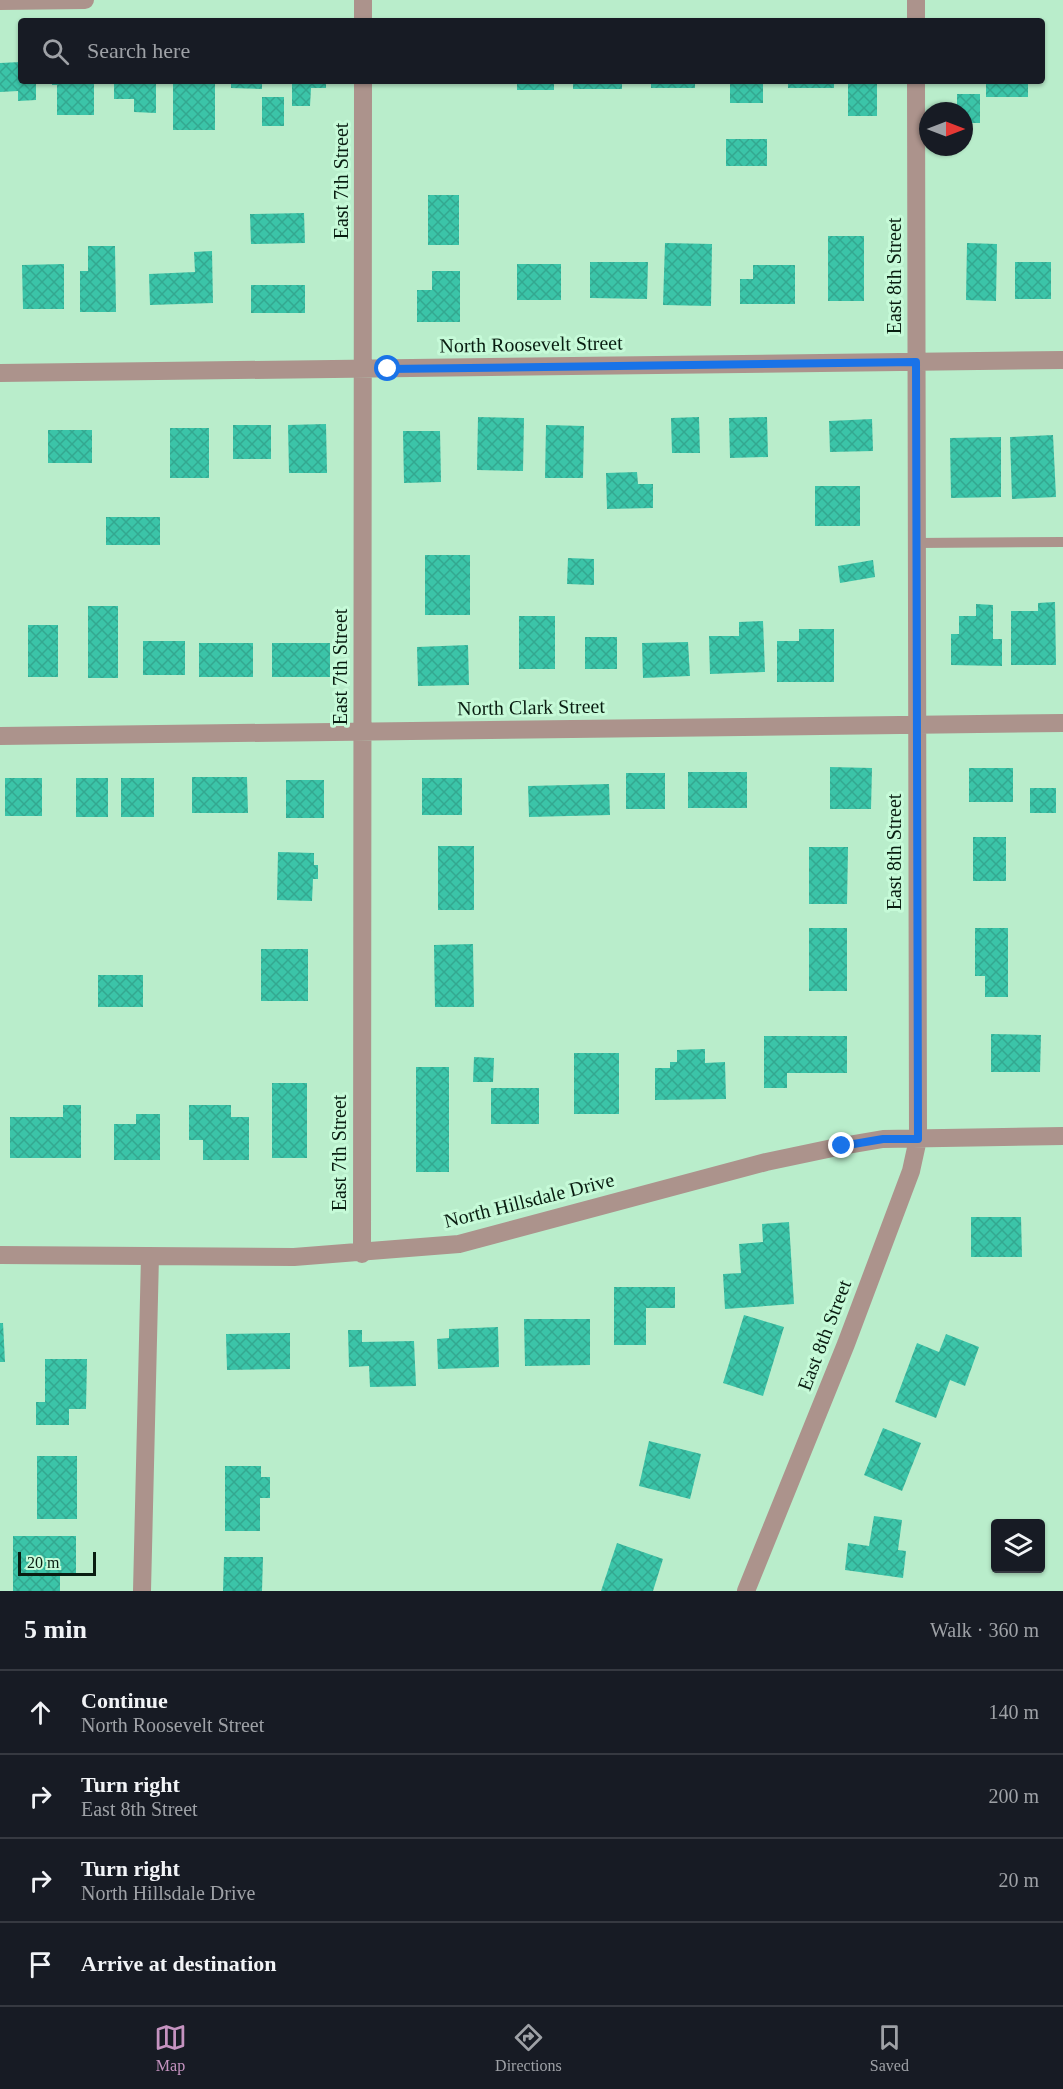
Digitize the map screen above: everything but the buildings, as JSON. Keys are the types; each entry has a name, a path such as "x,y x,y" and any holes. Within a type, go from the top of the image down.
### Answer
{"street":[{"path":"0,1 85,0"},
{"path":"363,0 363,18"},
{"path":"916,0 916,18"},
{"name":"East 7th Street","path":"362,1254 363,84"},
{"name":"East 8th Street","path":"746,1591 846,1344 911,1171 918,1139 915,724 916,84"},
{"name":"North Roosevelt Street","path":"0,373 1063,360"},
{"name":"North Clark Street","path":"0,736 1063,723"},
{"name":"North Hillsdale Drive","path":"0,1255 294,1257 362,1254 459,1244 766,1162 883,1139 1063,1136"},
{"path":"142,1591 150,1256"}],"lane":[{"path":"916,543 1063,542"}],"route":[{"path":"388,369 916,362 915,724 918,1139 883,1139 842,1146"}]}
